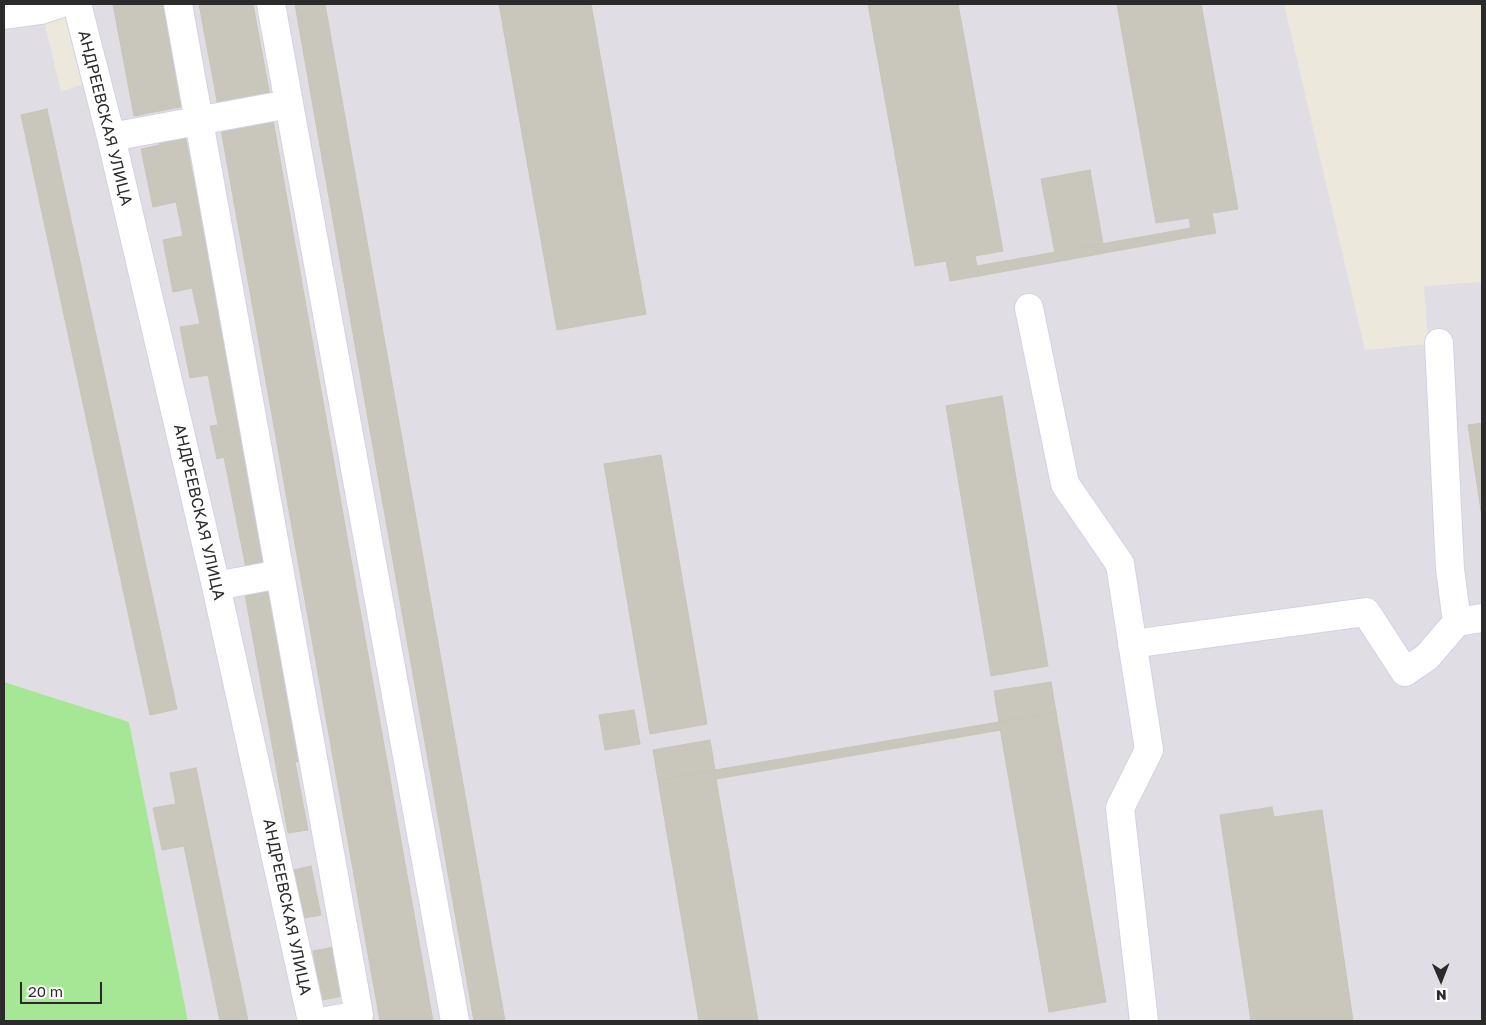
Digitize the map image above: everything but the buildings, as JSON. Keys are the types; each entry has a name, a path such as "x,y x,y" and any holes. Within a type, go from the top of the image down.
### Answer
{"street":[{"path":"4,15 41,10 59,4"},
{"name":"АНДРЕЕВСКАЯ УЛИЦА","path":"77,4 111,137 216,586 312,1021"},
{"path":"178,4 359,1015 326,1021"},
{"path":"271,4 455,1021"},
{"path":"111,137 289,104"},
{"path":"1029,308 1065,484 1120,564 1148,750 1120,808 1144,1021"},
{"path":"1132,644 1366,612 1405,672 1427,657 1437,644 1470,620 1450,569 1439,343"},
{"path":"216,586 280,574"}],"shaded area":[{"path":"4,4 40,4 61,92 106,76 89,4 1284,4 1365,350 1428,344 1424,286 1482,282 1482,1021 188,1021 129,722 4,682"}],"green space":[{"path":"4,682 129,722 188,1021 4,1021"}]}
